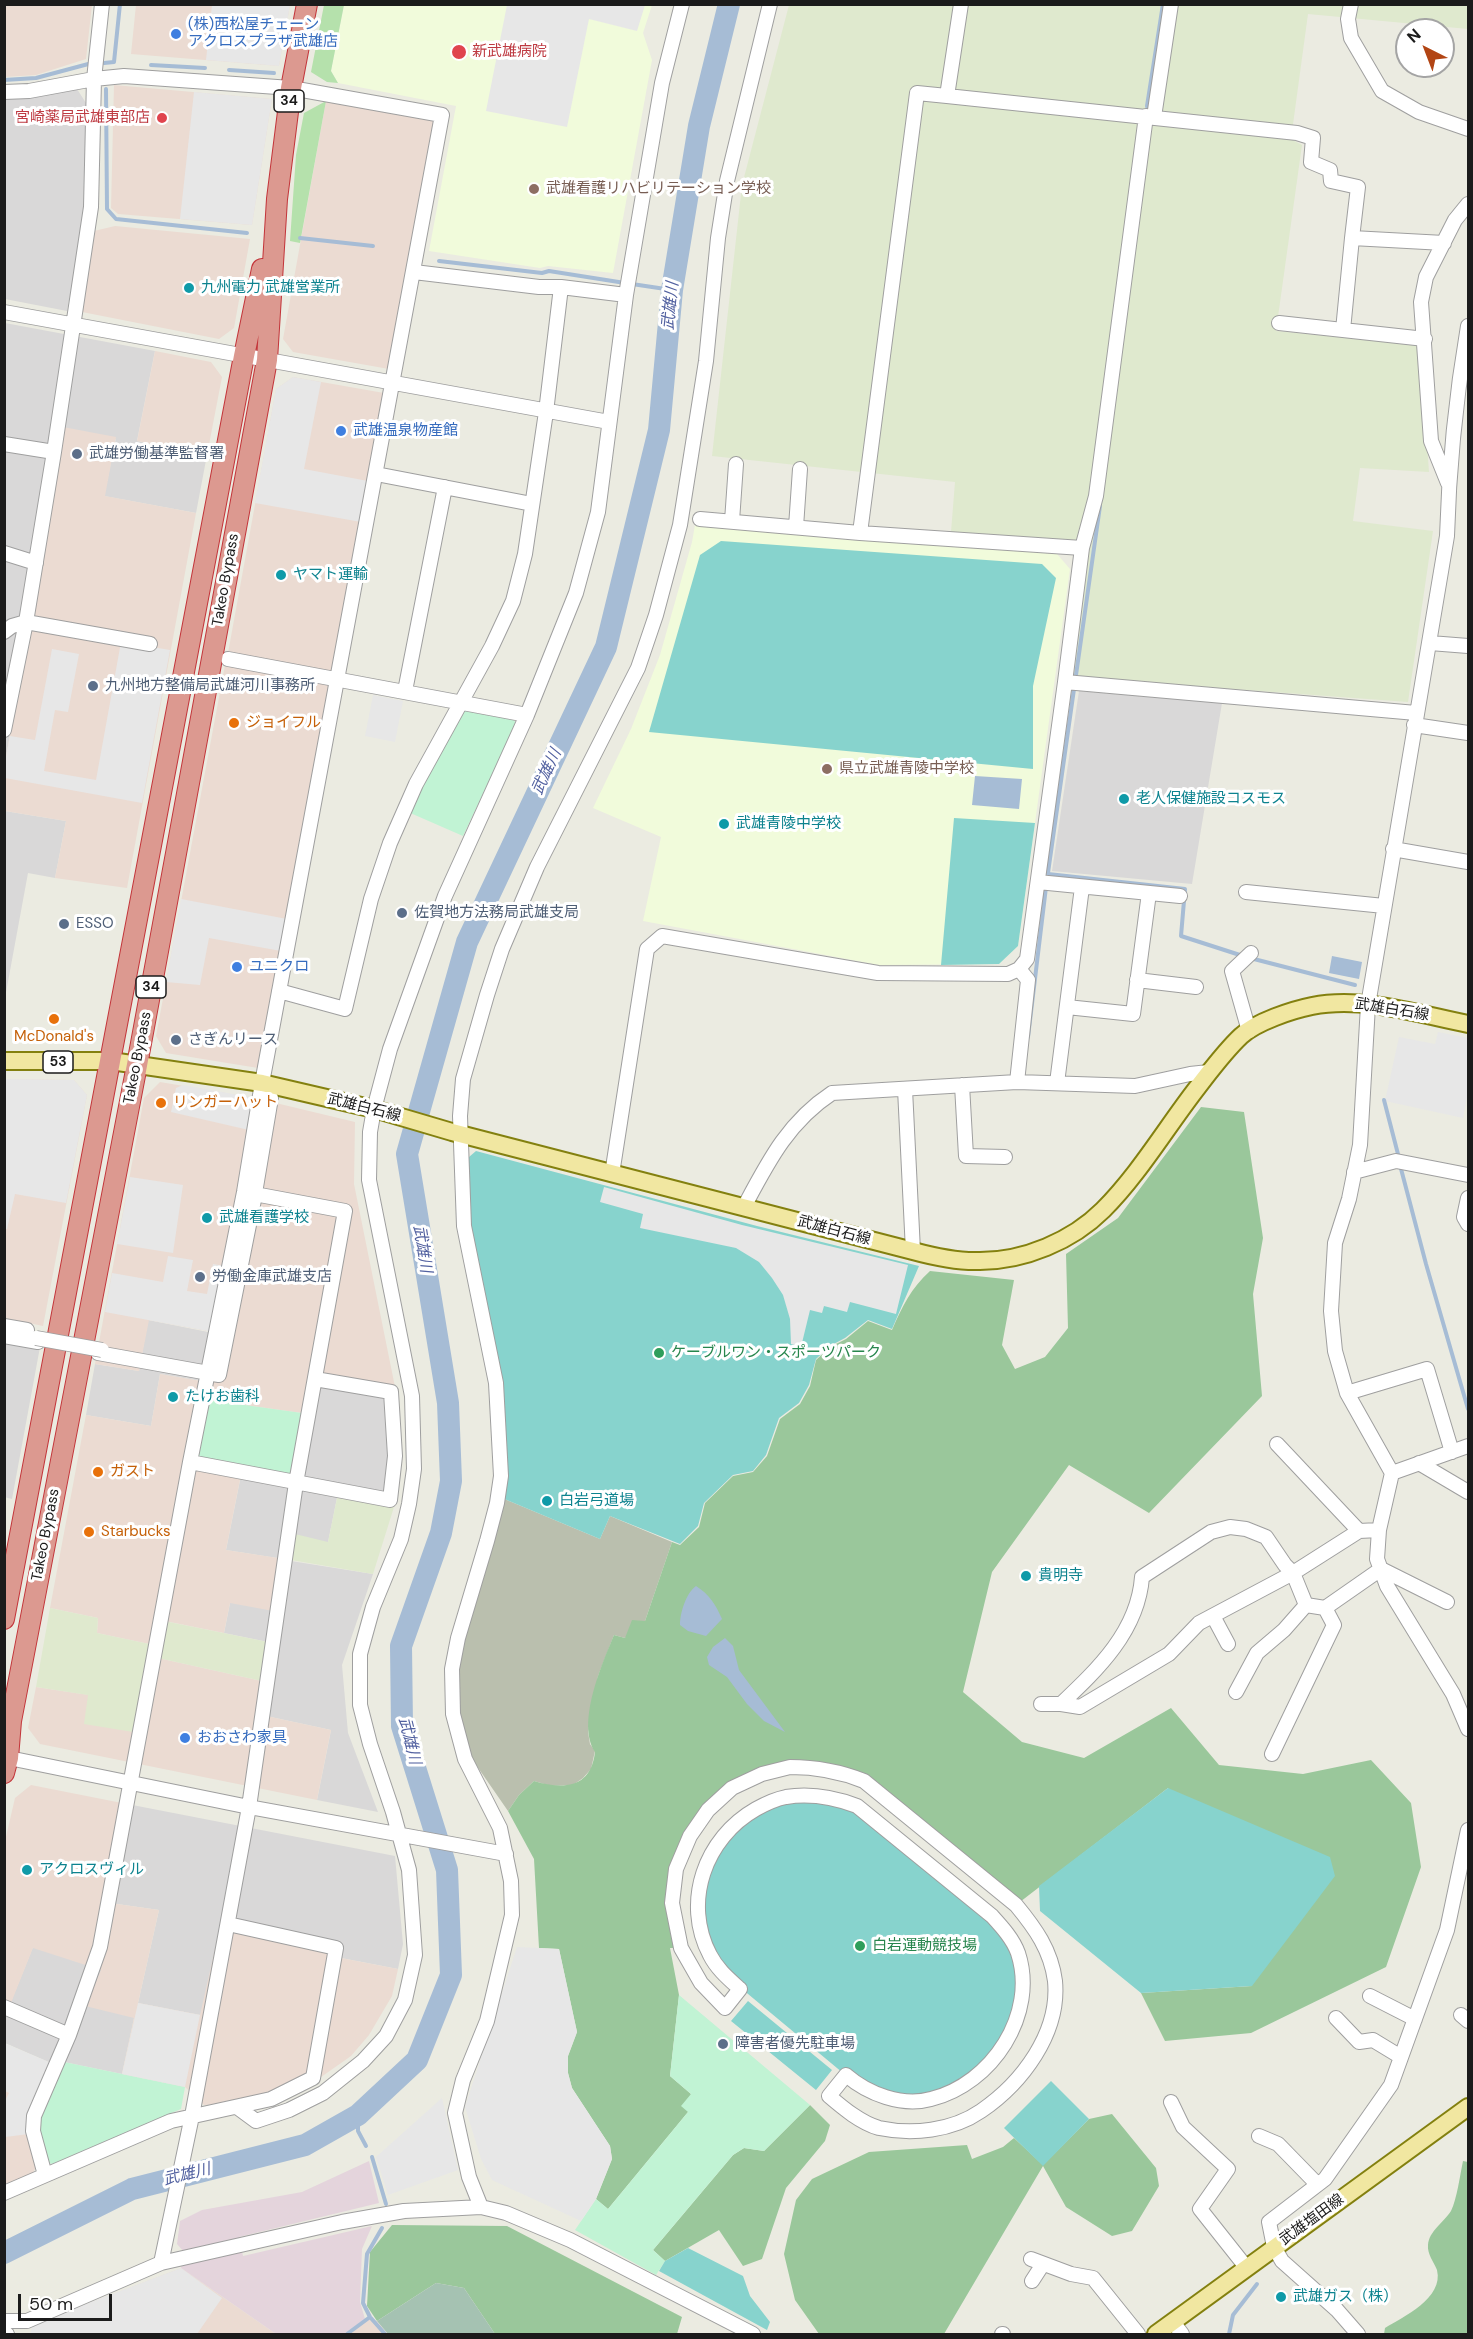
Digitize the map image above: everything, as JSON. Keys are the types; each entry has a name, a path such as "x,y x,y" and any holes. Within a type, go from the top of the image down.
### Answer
{"highway":[{"name":"Takeo Bypass","path":"6,1763 11,1721 137,1065 267,360 277,199 291,88 307,4"},
{"name":"Takeo Bypass","path":"4,1618 244,356 277,199"}],"main road":[{"name":"武雄白石線","path":"111,1061 262,1083 375,1109 456,1133 913,1251 958,1260 1001,1260 1043,1248 1070,1235 1090,1221 1114,1197 1209,1072 1249,1031 1275,1018 1310,1006 1337,1002 1368,1005 1468,1024"},
{"name":"53","path":"4,1061 111,1061"},
{"name":"武雄塩田線","path":"1156,2334 1177,2328 1246,2267 1468,2107"}],"street":[{"path":"4,730 36,563 91,207 94,79 102,4"},
{"path":"237,2108 256,2121 289,2109 323,2093 363,2061 386,2036 405,2000 415,1955 409,1870 404,1836 393,1812 360,1706 360,1654 373,1607 401,1539 414,1469 412,1396 369,1180 370,1132 390,1049 445,896 527,715 576,593 598,512 626,295 662,83 682,4"},
{"path":"481,2207 469,2177 454,2114 463,2080 487,2021 512,1915 512,1881 500,1828 465,1759 453,1714 455,1653 488,1541 501,1476 496,1383 464,1226 456,1133 463,1079 502,949 537,867 638,668 656,615 680,525 706,361 718,238 728,181 770,4"},
{"path":"947,96 961,4"},
{"path":"612,1173 647,949 662,936 878,973 1008,974 1019,969 1027,959 1044,883 1082,548 1096,496 1150,116 1171,4"},
{"path":"1351,4 1348,18 1351,38 1382,91 1419,112 1468,129"},
{"path":"4,92 29,91 124,76 291,88 442,115 262,1083 251,1193"},
{"path":"860,533 917,93 1150,116 1297,133 1313,138 1311,162 1330,170 1331,181 1358,187 1343,330"},
{"path":"1449,484 1431,441 1421,302 1426,277 1455,220 1468,204"},
{"path":"1352,238 1444,243"},
{"path":"414,272 626,295"},
{"path":"279,992 345,1009 371,899 390,843 416,784 492,646 513,601 525,554 546,412 561,287"},
{"path":"4,312 609,422"},
{"path":"1279,323 1425,339"},
{"path":"1468,326 1458,386 1449,484 1447,536 1368,1005 1360,1146 1335,1243 1331,1311 1335,1351 1347,1393 1392,1473 1379,1530 1377,1559 1387,1586 1453,1694 1468,1730"},
{"path":"4,444 54,452"},
{"path":"732,521 736,464"},
{"path":"796,526 800,469"},
{"path":"376,474 532,504"},
{"path":"405,691 445,487"},
{"path":"700,519 860,533 1082,548"},
{"path":"4,553 36,563"},
{"path":"4,632 12,626 26,622 150,644"},
{"path":"1430,643 1468,646"},
{"path":"228,659 527,715"},
{"path":"1065,682 1415,719 1468,733"},
{"path":"1393,849 1468,862"},
{"path":"1044,883 1180,896"},
{"path":"1057,1083 1082,887"},
{"path":"1246,892 1384,906"},
{"path":"1067,1007 1133,1014 1149,893"},
{"path":"1247,956 1232,971 1249,1031"},
{"path":"1017,1082 1028,980 1019,969"},
{"path":"1137,980 1196,987"},
{"path":"744,1207 776,1147 812,1106 832,1093 1017,1082 1135,1086 1209,1072"},
{"path":"962,1085 966,1156 1005,1157"},
{"path":"905,1089 913,1251"},
{"path":"45,2175 33,2131 34,2116 69,2034 100,1947 208,1370 251,1193 271,1098"},
{"path":"1354,1172 1400,1161 1468,1175"},
{"path":"161,2263 249,1807 296,1483 345,1211 251,1193"},
{"path":"1468,1198 1464,1217 1468,1224"},
{"path":"4,1326 33,1337 100,1352 208,1370"},
{"path":"4,1336 33,1337"},
{"path":"117,1348 208,1370"},
{"path":"1347,1393 1427,1370 1452,1452"},
{"path":"190,1462 390,1500 395,1456 391,1392 315,1379"},
{"path":"1277,1444 1359,1531"},
{"path":"1392,1473 1468,1446"},
{"path":"1419,1463 1468,1492"},
{"path":"1061,1704 1098,1669 1120,1639 1140,1599 1142,1577 1210,1532 1230,1527 1246,1529 1266,1537 1293,1573 1306,1605"},
{"path":"1041,1704 1080,1707 1169,1654 1199,1623 1293,1573 1359,1531 1379,1530"},
{"path":"1381,1569 1447,1602"},
{"path":"1306,1605 1325,1608 1381,1569"},
{"path":"1236,1692 1257,1653 1284,1630 1306,1605"},
{"path":"1272,1754 1334,1625 1325,1608"},
{"path":"1213,1616 1228,1644"},
{"path":"6,1763 131,1782 249,1807 506,1854"},
{"path":"790,1767 815,1767 864,1781 1016,1905 1036,1929 1048,1952 1055,1982 1051,2026 1033,2059 981,2112 953,2124 917,2132 877,2127 849,2112 829,2096 846,2075 861,2088 904,2100 930,2100 969,2081 1002,2047 1012,2030 1020,2012 1023,1992 1022,1974 1018,1952 1008,1935 992,1916 857,1806 834,1797 810,1795 783,1797 745,1815 714,1847 704,1867 699,1887 698,1907 703,1940 717,1966 740,1989 725,2008 701,1983 681,1948 672,1903 676,1869 690,1836 708,1810 732,1788 762,1774 790,1767"},
{"path":"1358,2334 1337,2310 1282,2261 1274,2247 1269,2222 1325,2179 1391,2085 1447,1930 1468,1830"},
{"path":"4,2193 171,2121 190,2122 271,2099 313,2078 336,1948 228,1924"},
{"path":"1370,1996 1415,2019"},
{"path":"4,2007 69,2034"},
{"path":"1336,2018 1359,2042 1373,2040 1401,2057"},
{"path":"1171,2102 1183,2127 1228,2169 1200,2209 1246,2267"},
{"path":"1259,2136 1278,2144 1317,2184"},
{"path":"4,2322 27,2322 161,2263 342,2222 404,2211 481,2207 506,2213 570,2240 753,2334"},
{"path":"1032,2280 1037,2262 1071,2274 1093,2278 1137,2334"}],"shaded area":[{"path":"5,4 92,5 86,59 36,75 5,77"},
{"path":"507,4 645,5 637,31 589,19 567,127 486,111"},
{"path":"136,5 290,5 279,66 131,54"},
{"path":"212,5 290,5 279,66 206,60"},
{"path":"344,5 652,5 643,33 652,60 613,273 548,266 540,268 429,251 456,106 338,83 331,71"},
{"path":"789,5 1468,5 1468,29 1455,28 1455,18 1395,18 1395,22 1308,14 1291,139 1302,145 1276,331 1420,345 1429,472 1360,468 1353,521 1433,531 1408,702 1070,677 1090,543 951,532 955,482 712,456 742,185"},
{"path":"114,85 272,99 252,225 118,214 111,208"},
{"path":"77,89 86,103 86,208 67,311 5,299 4,98 31,98"},
{"path":"194,92 272,99 252,225 180,219"},
{"path":"326,101 434,121 389,369 293,352 283,339"},
{"path":"115,226 250,239 234,328 219,339 82,312 94,231"},
{"path":"5,323 155,351 137,441 207,455 196,513 104,496 116,438 30,626 5,762"},
{"path":"155,351 211,362 222,377 207,455 137,441"},
{"path":"293,377 384,393 334,672 228,653 276,389"},
{"path":"293,377 321,382 304,469 368,481 361,522 255,503 276,389"},
{"path":"63,427 116,437 105,496 196,513 127,888 55,878 66,821 5,811 5,762"},
{"name":"県立武雄青陵中学校","path":"695,525 1057,554 1070,569 1018,946 999,964 879,965 643,921 661,837 593,808 631,729 660,655"},
{"path":"721,541 1042,564 1056,578 1033,686 1033,769 649,732 700,555"},
{"path":"121,642 170,650 142,803 5,778 5,762 10,736 35,740 52,649 79,654 68,712 55,710 44,771 96,780"},
{"path":"225,665 331,684 258,1068 166,1053 156,1036"},
{"path":"1079,691 1222,703 1192,884 1052,871"},
{"path":"373,695 403,701 395,742 365,736"},
{"path":"466,708 512,716 516,724 463,836 408,812 423,781"},
{"path":"975,776 1022,779 1019,809 972,805"},
{"path":"5,811 66,821 55,878 28,873 5,998"},
{"path":"954,818 1035,823 1018,946 999,964 941,965"},
{"path":"181,899 287,919 281,951 209,938 200,985 166,982"},
{"path":"1332,956 1362,962 1359,979 1329,973"},
{"path":"1438,1032 1468,1038 1468,1092 1463,1118 1385,1101 1399,1037 1435,1044"},
{"path":"5,1079 74,1080 87,1095 43,1326 5,1318"},
{"path":"5,1079 74,1080 87,1095 66,1203 15,1194 7,1229 4,1229"},
{"path":"160,1082 255,1098 355,1122 354,1184 395,1387 311,1374 302,1413 209,1400 243,1465 226,1550 291,1560 284,1613 230,1603 224,1633 160,1620 154,1645 97,1633 98,1618 50,1608 86,1415 151,1426 160,1374 213,1383 213,1332 149,1320 139,1371 95,1364 144,1098"},
{"path":"183,1085 255,1098 249,1130 171,1112 176,1088"},
{"name":"ケーブルワン・スポーツパーク","path":"476,1151 757,1226 919,1266 892,1329 868,1320 845,1338 830,1346 816,1359 809,1385 799,1403 779,1418 766,1455 753,1471 733,1475 704,1503 698,1526 680,1544 610,1516 600,1539 502,1498 498,1371 494,1338 471,1227 468,1166 469,1157"},
{"path":"130,1177 183,1185 173,1253 117,1244"},
{"path":"604,1187 742,1225 908,1265 896,1314 850,1302 847,1312 824,1306 822,1313 810,1310 801,1347 791,1344 790,1319 783,1295 759,1262 736,1248 640,1228 643,1214 600,1202"},
{"path":"168,1256 193,1260 187,1291 207,1294 213,1264 225,1266 213,1332 105,1312 112,1273 163,1282"},
{"path":"148,1320 223,1335 213,1383 160,1374 151,1426 86,1415 95,1364 139,1371"},
{"path":"4,1341 40,1347 12,1499 4,1497"},
{"path":"310,1374 395,1387 400,1456 394,1507 337,1498 328,1542 291,1561 373,1574 342,1665 348,1733 378,1812 317,1800 331,1730 257,1714 268,1642 224,1633 230,1603 290,1560 226,1550 243,1465 290,1474"},
{"path":"209,1400 302,1413 290,1474 198,1457"},
{"path":"337,1498 394,1507 373,1574 291,1560 295,1534 328,1542"},
{"path":"502,1498 600,1539 610,1516 672,1542 645,1621 625,1638 614,1635 598,1676 588,1732 590,1744 595,1751 591,1769 573,1785 551,1786 534,1781 519,1795 508,1811 472,1759 457,1708 456,1667"},
{"path":"696,1586 712,1600 722,1619 706,1636 688,1631 680,1625 684,1604 689,1593"},
{"path":"50,1608 98,1618 97,1633 154,1645 159,1620 268,1642 262,1681 149,1656 133,1732 84,1724 88,1695 36,1687"},
{"path":"725,1638 733,1646 739,1670 785,1732 764,1721 747,1704 727,1677 709,1665 707,1657 713,1647"},
{"path":"149,1656 262,1681 257,1714 331,1730 317,1800 40,1744 28,1728 36,1687 89,1695"},
{"path":"31,1785 122,1803 103,1902 159,1910 138,2003 200,2015 222,1918 342,1944 341,1958 398,1969 392,1996 369,2035 351,2056 314,2082 278,2101 204,2105 185,2087 122,2074 134,2018 85,2006 101,1970 33,1948 5,2018 5,1841 15,1798"},
{"path":"1168,1788 1330,1857 1335,1876 1252,1986 1141,1993 1040,1911 1039,1886"},
{"name":"白岩運動競技場","path":"834,1797 992,1916 1018,1952 1020,2012 986,2066 930,2100 861,2088 724,1974 699,1924 714,1847 763,1805"},
{"path":"122,1803 395,1856 403,1944 398,1969 341,1958 342,1944 200,2015 138,2003 159,1910 103,1902"},
{"path":"33,1947 101,1969 134,2018 122,2074 64,2062 51,2063 5,2043 4,2018"},
{"path":"517,1947 559,1949 577,2032 568,2056 568,2073 572,2088 610,2146 612,2159 596,2199 581,2221 492,2180 481,2159 465,2107"},
{"path":"679,1995 810,2105 764,2151 744,2148 733,2155 653,2250 665,2261 656,2275 575,2230 596,2199 608,2209 688,2112 681,2106 691,2094 670,2076"},
{"path":"748,2001 832,2070 816,2090 731,2021"},
{"path":"138,2003 200,2015 185,2087 122,2074"},
{"path":"4,2043 37,2165 33,2173 4,2186"},
{"path":"4,2043 51,2063 29,2134 5,2137 5,2101 9,2093 5,2091"},
{"path":"64,2062 185,2087 181,2109 52,2164 46,2162 38,2130 40,2115"},
{"path":"1051,2081 1089,2119 1043,2166 1004,2128"},
{"path":"442,2098 458,2170 388,2195 376,2157"},
{"path":"369,2161 379,2203 239,2237 243,2256 372,2226 362,2249 360,2302 365,2319 344,2334 276,2334 181,2268 184,2252 177,2244 180,2221 202,2210 302,2192"},
{"path":"688,2248 743,2276 750,2296 770,2322 767,2330 659,2271 665,2261"},
{"path":"181,2268 276,2334 30,2334 95,2301"},
{"path":"181,2268 222,2298 197,2334 30,2334 33,2324"},
{"path":"436,2283 464,2288 495,2334 388,2334 377,2321"},
{"path":"365,2319 377,2321 388,2334 344,2334"}],"green space":[{"path":"324,5 344,5 331,71 338,83 327,82 311,72"},
{"path":"326,101 300,243 290,241 296,155 304,113"},
{"path":"1201,1107 1244,1112 1263,1238 1253,1294 1262,1396 1149,1513 1069,1465 992,1572 963,1692 1022,1742 1084,1758 1171,1708 1219,1765 1303,1774 1371,1760 1411,1803 1421,1867 1386,1967 1251,2033 1165,2041 1141,1993 1252,1986 1168,1788 1016,1905 864,1781 839,1772 762,1774 708,1810 676,1869 681,1948 670,1948 679,1995 670,2076 691,2094 688,2112 608,2209 596,2199 612,2159 610,2146 572,2088 568,2073 568,2056 577,2032 559,1949 539,1948 534,1859 508,1811 519,1795 534,1781 565,1785 582,1779 588,1773 595,1752 588,1726 589,1710 598,1677 614,1635 625,1638 632,1620 645,1621 672,1542 680,1545 699,1527 705,1503 733,1476 753,1472 767,1456 780,1419 800,1404 810,1386 816,1360 830,1347 846,1339 868,1321 892,1330 899,1313 917,1284 930,1271 1014,1280 1002,1345 1015,1369 1045,1357 1068,1328 1066,1254 1118,1218"},
{"path":"810,2105 830,2125 825,2141 786,2188 762,2259 743,2266 719,2230 665,2261 653,2250 733,2155 744,2148 764,2151"},
{"path":"1112,2114 1156,2168 1159,2186 1132,2231 1112,2236 1066,2207 1043,2166 944,2334 819,2334 795,2300 784,2254 796,2200 812,2179 869,2152 967,2145 972,2159 1003,2147 1014,2138 1043,2165 1089,2119"},
{"path":"1463,2161 1468,2162 1468,2334 1384,2334 1385,2328 1420,2305 1434,2289 1438,2280 1437,2270 1429,2252 1429,2240 1451,2211 1457,2194"},
{"path":"392,2225 507,2226 682,2317 677,2334 495,2334 464,2288 436,2283 377,2321 367,2306 370,2252"}],"waterway":[{"path":"104,63 114,62 120,4"},
{"name":"武雄川","path":"4,2253 132,2189 305,2145 358,2115 417,2060 451,1975 447,1870 402,1726 401,1646 441,1533 451,1481 448,1403 407,1154 467,942 606,647 659,430 672,290 699,126 729,4"},
{"path":"1149,113 1147,106 1163,4"},
{"path":"4,80 36,78 92,63"},
{"path":"151,65 205,68"},
{"path":"229,70 274,73"},
{"path":"106,89 107,209 116,219 247,233"},
{"path":"300,238 373,246"},
{"path":"439,261 542,273 549,271 625,283"},
{"path":"632,284 672,290"},
{"path":"1076,675 1100,506"},
{"path":"1047,880 1074,689"},
{"path":"1048,874 1185,889 1181,936 1243,956"},
{"path":"1028,1037 1046,887"},
{"path":"1250,958 1355,985"},
{"path":"1384,1100 1399,1158"},
{"path":"1400,1165 1468,1409"},
{"path":"358,2115 358,2131 366,2146"},
{"path":"372,2157 386,2204"},
{"path":"382,2228 367,2254 363,2303 370,2317 385,2334"},
{"path":"1229,2334 1233,2315 1257,2284"},
{"path":"347,2334 370,2317"}],"place":[{"name":"(株)西松屋チェーン アクロスプラザ武雄店","path":"176,34"},
{"name":"新武雄病院","path":"459,52"},
{"name":"宮崎薬局武雄東部店","path":"162,118"},
{"name":"武雄看護リハビリテーション学校","path":"534,189"},
{"name":"九州電力 武雄営業所","path":"189,288"},
{"name":"武雄温泉物産館","path":"341,431"},
{"name":"武雄労働基準監督署","path":"77,454"},
{"name":"ヤマト運輸","path":"281,575"},
{"name":"九州地方整備局武雄河川事務所","path":"93,686"},
{"name":"ジョイフル","path":"234,723"},
{"name":"県立武雄青陵中学校","path":"827,769"},
{"name":"老人保健施設コスモス","path":"1124,799"},
{"name":"武雄青陵中学校","path":"724,824"},
{"name":"佐賀地方法務局武雄支局","path":"402,913"},
{"name":"ESSO","path":"64,924"},
{"name":"ユニクロ","path":"237,967"},
{"name":"McDonald's","path":"54,1019"},
{"name":"さぎんリース","path":"176,1040"},
{"name":"リンガーハット","path":"161,1103"},
{"name":"武雄看護学校","path":"207,1218"},
{"name":"労働金庫武雄支店","path":"200,1277"},
{"name":"ケーブルワン・スポーツパーク","path":"659,1353"},
{"name":"たけお歯科","path":"173,1397"},
{"name":"ガスト","path":"98,1472"},
{"name":"白岩弓道場","path":"547,1501"},
{"name":"Starbucks","path":"89,1532"},
{"name":"貴明寺","path":"1026,1576"},
{"name":"おおさわ家具","path":"185,1738"},
{"name":"アクロスヴィル","path":"27,1870"},
{"name":"白岩運動競技場","path":"860,1946"},
{"name":"障害者優先駐車場","path":"723,2044"},
{"name":"武雄ガス（株）","path":"1281,2297"}]}
